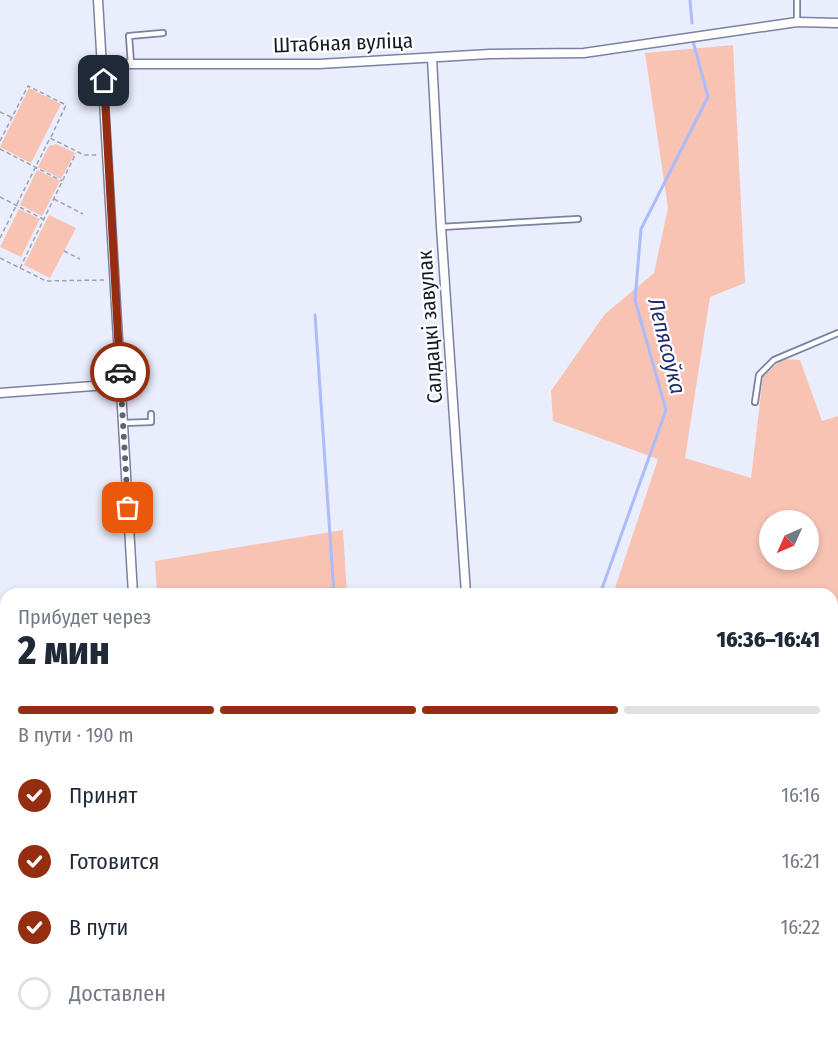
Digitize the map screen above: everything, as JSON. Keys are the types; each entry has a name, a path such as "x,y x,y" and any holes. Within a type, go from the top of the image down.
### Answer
{"street":[{"path":"98,0 133,588"},
{"name":"Штабная вуліца","path":"103,64 319,64 490,54 584,53 796,22 838,23"},
{"name":"Салдацкі завулак","path":"432,58 466,588"},
{"path":"0,393 120,384"}],"lane":[{"path":"796,22 797,0"},
{"path":"131,64 129,36 163,33"},
{"path":"441,227 578,219"},
{"path":"755,402 759,375 774,360 838,333"},
{"path":"123,423 151,422 151,414"}],"path":[{"path":"0,141 28,86 66,105 0,238"},
{"path":"0,111 12,117"},
{"path":"50,138 84,155 108,156"},
{"path":"0,149 63,182"},
{"path":"20,268 77,152"},
{"path":"0,197 44,219"},
{"path":"54,199 83,214"},
{"path":"64,251 80,259"},
{"path":"0,258 46,281 115,279"}],"shaded area":[{"path":"733,45 745,283 710,297 685,458 751,478 763,376 783,359 800,360 822,421 838,416 838,588 615,588 658,459 553,421 551,391 605,314 654,273 668,208 645,53"},
{"path":"29,88 61,104 31,163 0,147"},
{"path":"56,144 75,153 61,179 38,167 49,146"},
{"path":"37,170 60,181 42,216 20,205"},
{"path":"19,209 40,219 21,257 0,247"},
{"path":"49,215 76,228 50,278 24,265"},
{"path":"343,530 347,588 157,588 155,561"}],"waterway":[{"name":"Лепясоўка","path":"690,0 692,23"},
{"name":"Лепясоўка","path":"602,588 666,410 635,300 641,229 708,97 693,41"},
{"path":"315,315 334,588"}],"way so far":[{"path":"120,372 128,508"}],"route":[{"path":"104,81 120,372"}]}
